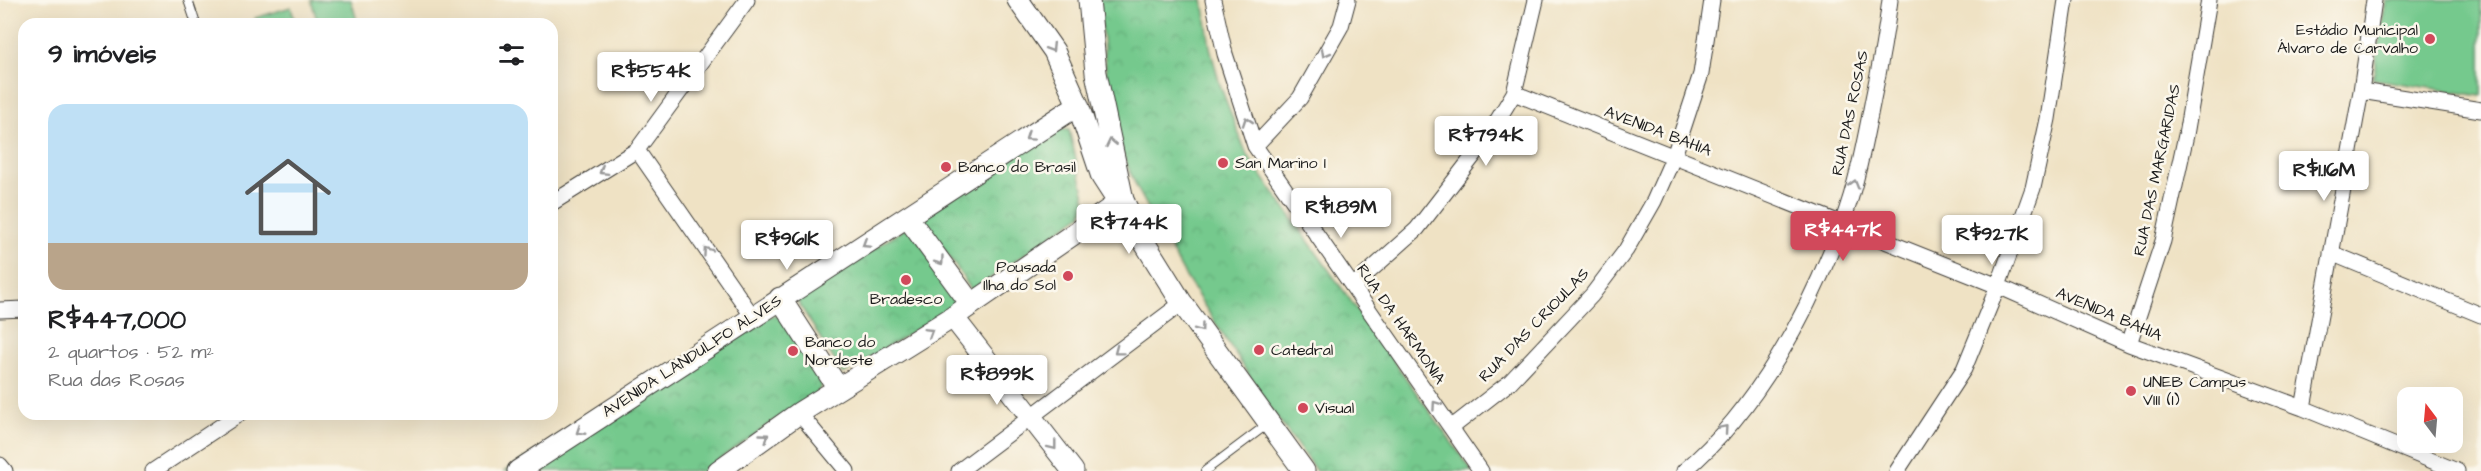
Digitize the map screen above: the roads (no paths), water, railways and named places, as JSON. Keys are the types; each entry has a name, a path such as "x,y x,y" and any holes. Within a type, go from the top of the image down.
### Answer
{"street":[{"path":"558,199 637,150 747,0"},
{"path":"1018,0 1054,51 1078,105 1102,177 1113,194 1123,200"},
{"path":"1089,0 1096,73 1123,200 1138,234 1182,303 1304,471"},
{"name":"RUA DA HARMONIA","path":"1213,0 1225,54 1255,146 1480,471"},
{"path":"1255,146 1300,98 1341,26 1348,0"},
{"path":"1353,286 1417,229 1485,141 1514,93 1536,0"},
{"name":"RUA DAS CRIOULAS","path":"1451,428 1510,382 1592,295 1631,240 1654,201 1674,156 1701,74 1712,0"},
{"name":"RUA DAS ROSAS","path":"1684,471 1699,458 1751,398 1783,348 1815,286 1843,222 1864,147 1890,0"},
{"path":"1897,471 1964,369 1998,286 2033,188 2048,119 2066,0"},
{"name":"RUA DAS MARGARIDAS","path":"2128,344 2163,241 2186,135 2208,0"},
{"path":"2303,408 2361,91 2374,0"},
{"path":"2361,91 2481,110"},
{"name":"AVENIDA BAHIA","path":"1514,93 1843,222 1998,286 2128,344 2303,408 2457,471"},
{"name":"AVENIDA LANDULFO ALVES","path":"518,471 1078,105"},
{"path":"637,150 753,317"},
{"path":"718,471 799,413 953,317 1123,200"},
{"path":"908,218 971,304"},
{"path":"2331,253 2481,315"},
{"path":"780,298 838,388"},
{"path":"959,471 1182,303"},
{"path":"0,310 18,309"},
{"path":"953,317 1073,471"},
{"path":"799,413 847,471"},
{"path":"153,471 230,420"},
{"path":"0,465 5,471"}],"lane":[{"path":"188,0 194,18"},
{"path":"1205,471 1269,423"}],"place":[{"name":"Estádio Municipal Álvaro de Carvalho","path":"2430,39"},
{"name":"San Marino I","path":"1223,163"},
{"name":"Banco do Brasil","path":"946,167"},
{"name":"Pousada Ilha do Sol","path":"1068,276"},
{"name":"Bradesco","path":"906,280"},
{"name":"Catedral","path":"1259,350"},
{"name":"Banco do Nordeste","path":"793,351"},
{"name":"UNEB Campus VIII (I)","path":"2131,391"},
{"name":"Visual","path":"1303,408"}]}
